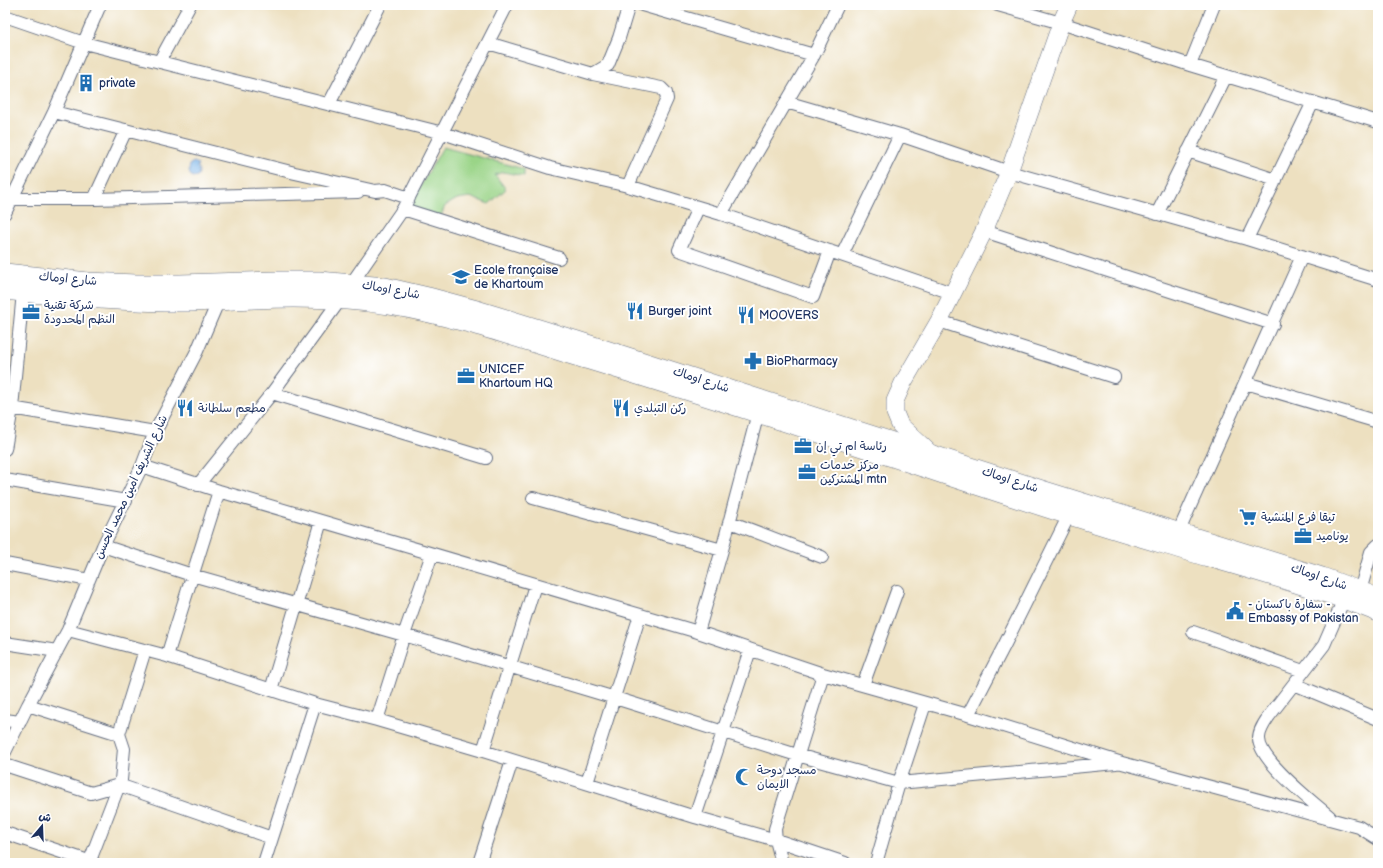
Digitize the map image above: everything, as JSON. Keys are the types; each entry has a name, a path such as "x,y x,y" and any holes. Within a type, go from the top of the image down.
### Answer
{"main road":[{"name":"شارع اوماك","path":"5,273 88,282 136,284 319,281 385,287 428,297 480,311 576,348 758,413 1069,515 1099,517 1178,533 1322,577 1378,612"},
{"name":"شارع اوماك","path":"14,291 136,302 218,302 271,299 364,301 431,313 495,330 576,348 930,453 1099,517 1313,588 1378,598"}],"street":[{"path":"5,213 54,112 100,5"},
{"path":"159,62 190,5"},
{"path":"329,104 380,5"},
{"path":"198,484 272,393 352,284 403,209 507,5"},
{"path":"593,74 608,65 619,38 629,5"},
{"path":"642,5 814,55"},
{"path":"721,214 814,55 838,5"},
{"path":"998,5 1061,23 1190,66 1378,122"},
{"path":"930,453 900,425 895,413 895,401 903,383 939,321 984,231 1009,172 1061,23 1069,5"},
{"path":"1190,66 1214,5"},
{"path":"5,16 84,43 443,133 550,168 628,186 721,214 952,293"},
{"path":"488,43 593,74 661,88 666,93 667,99 628,186"},
{"path":"1157,214 1226,76"},
{"path":"786,102 900,135 1009,172 1246,239 1378,280"},
{"path":"1246,239 1313,102"},
{"path":"54,112 294,173 375,191"},
{"path":"94,199 126,130"},
{"path":"842,255 900,135"},
{"path":"1188,151 1276,180"},
{"path":"11,199 94,199 385,190 409,198"},
{"path":"698,208 679,250 814,297 830,251"},
{"path":"403,209 559,258"},
{"path":"984,231 1273,324"},
{"path":"1178,533 1273,324 1302,256"},
{"path":"5,449 14,291"},
{"name":"شارع الشريف امين محمد الحسن","path":"5,752 68,630 88,580 103,546 126,502 155,432 197,351 218,302"},
{"path":"939,321 1114,377"},
{"path":"1246,383 1378,422"},
{"path":"272,393 486,458"},
{"path":"8,407 155,432"},
{"path":"698,632 730,522 758,413"},
{"path":"142,466 219,492 698,632 822,674 968,715 1122,763 1359,827 1378,839"},
{"path":"5,480 126,502"},
{"path":"167,656 219,492"},
{"path":"533,498 722,550"},
{"path":"968,715 1069,515"},
{"path":"271,690 321,521"},
{"path":"730,522 822,557"},
{"path":"1332,819 1277,770 1263,751 1259,739 1262,727 1269,716 1324,645 1352,595 1371,552 1378,545"},
{"path":"103,546 192,575 615,698 797,755 899,783 1122,763"},
{"path":"377,720 432,554"},
{"path":"5,564 88,580"},
{"path":"483,751 535,585"},
{"path":"863,685 897,591"},
{"path":"587,783 640,615"},
{"path":"68,630 167,656 315,704 377,720 483,751 695,817 776,840 846,863"},
{"path":"1193,632 1303,671"},
{"path":"5,643 57,651"},
{"path":"5,833 91,863 121,780 124,749 119,734 144,650"},
{"path":"695,817 750,650"},
{"path":"782,863 776,840 775,829 822,674"},
{"path":"1294,684 1378,719"},
{"path":"264,863 315,704"},
{"path":"876,863 899,783 925,704"},
{"path":"28,705 119,734"},
{"path":"5,720 20,722"},
{"path":"479,863 512,761"},
{"path":"5,765 91,793 119,785 272,838"}],"green space":[{"path":"443,147 524,169 524,176 503,172 495,175 506,189 489,204 470,197 457,199 445,206 441,216 409,206"}],"water":[{"path":"194,162 198,164 197,166 199,171 198,176 193,177 190,175 189,170 190,164"}],"place":[{"name":"private","path":"86,83"},
{"name":"Ecole française de Khartoum","path":"461,277"},
{"name":"Burger joint","path":"635,311"},
{"name":"شركة تقنية النظم المحدودة","path":"31,312"},
{"name":"MOOVERS","path":"746,315"},
{"name":"BioPharmacy","path":"753,361"},
{"name":"UNICEF Khartoum HQ","path":"466,376"},
{"name":"مطعم سلطانة","path":"185,408"},
{"name":"ركن التبلدي","path":"621,408"},
{"name":"رئاسة ام تي إن","path":"803,446"},
{"name":"مركز خدمات المشتركين mtn","path":"807,472"},
{"name":"تيقا فرع المنشية","path":"1248,517"},
{"name":"يوناميد","path":"1303,536"},
{"name":"- سفارة باكستان - Embassy of Pakistan","path":"1235,611"},
{"name":"مسجد دوحة الايمان","path":"744,777"}]}
